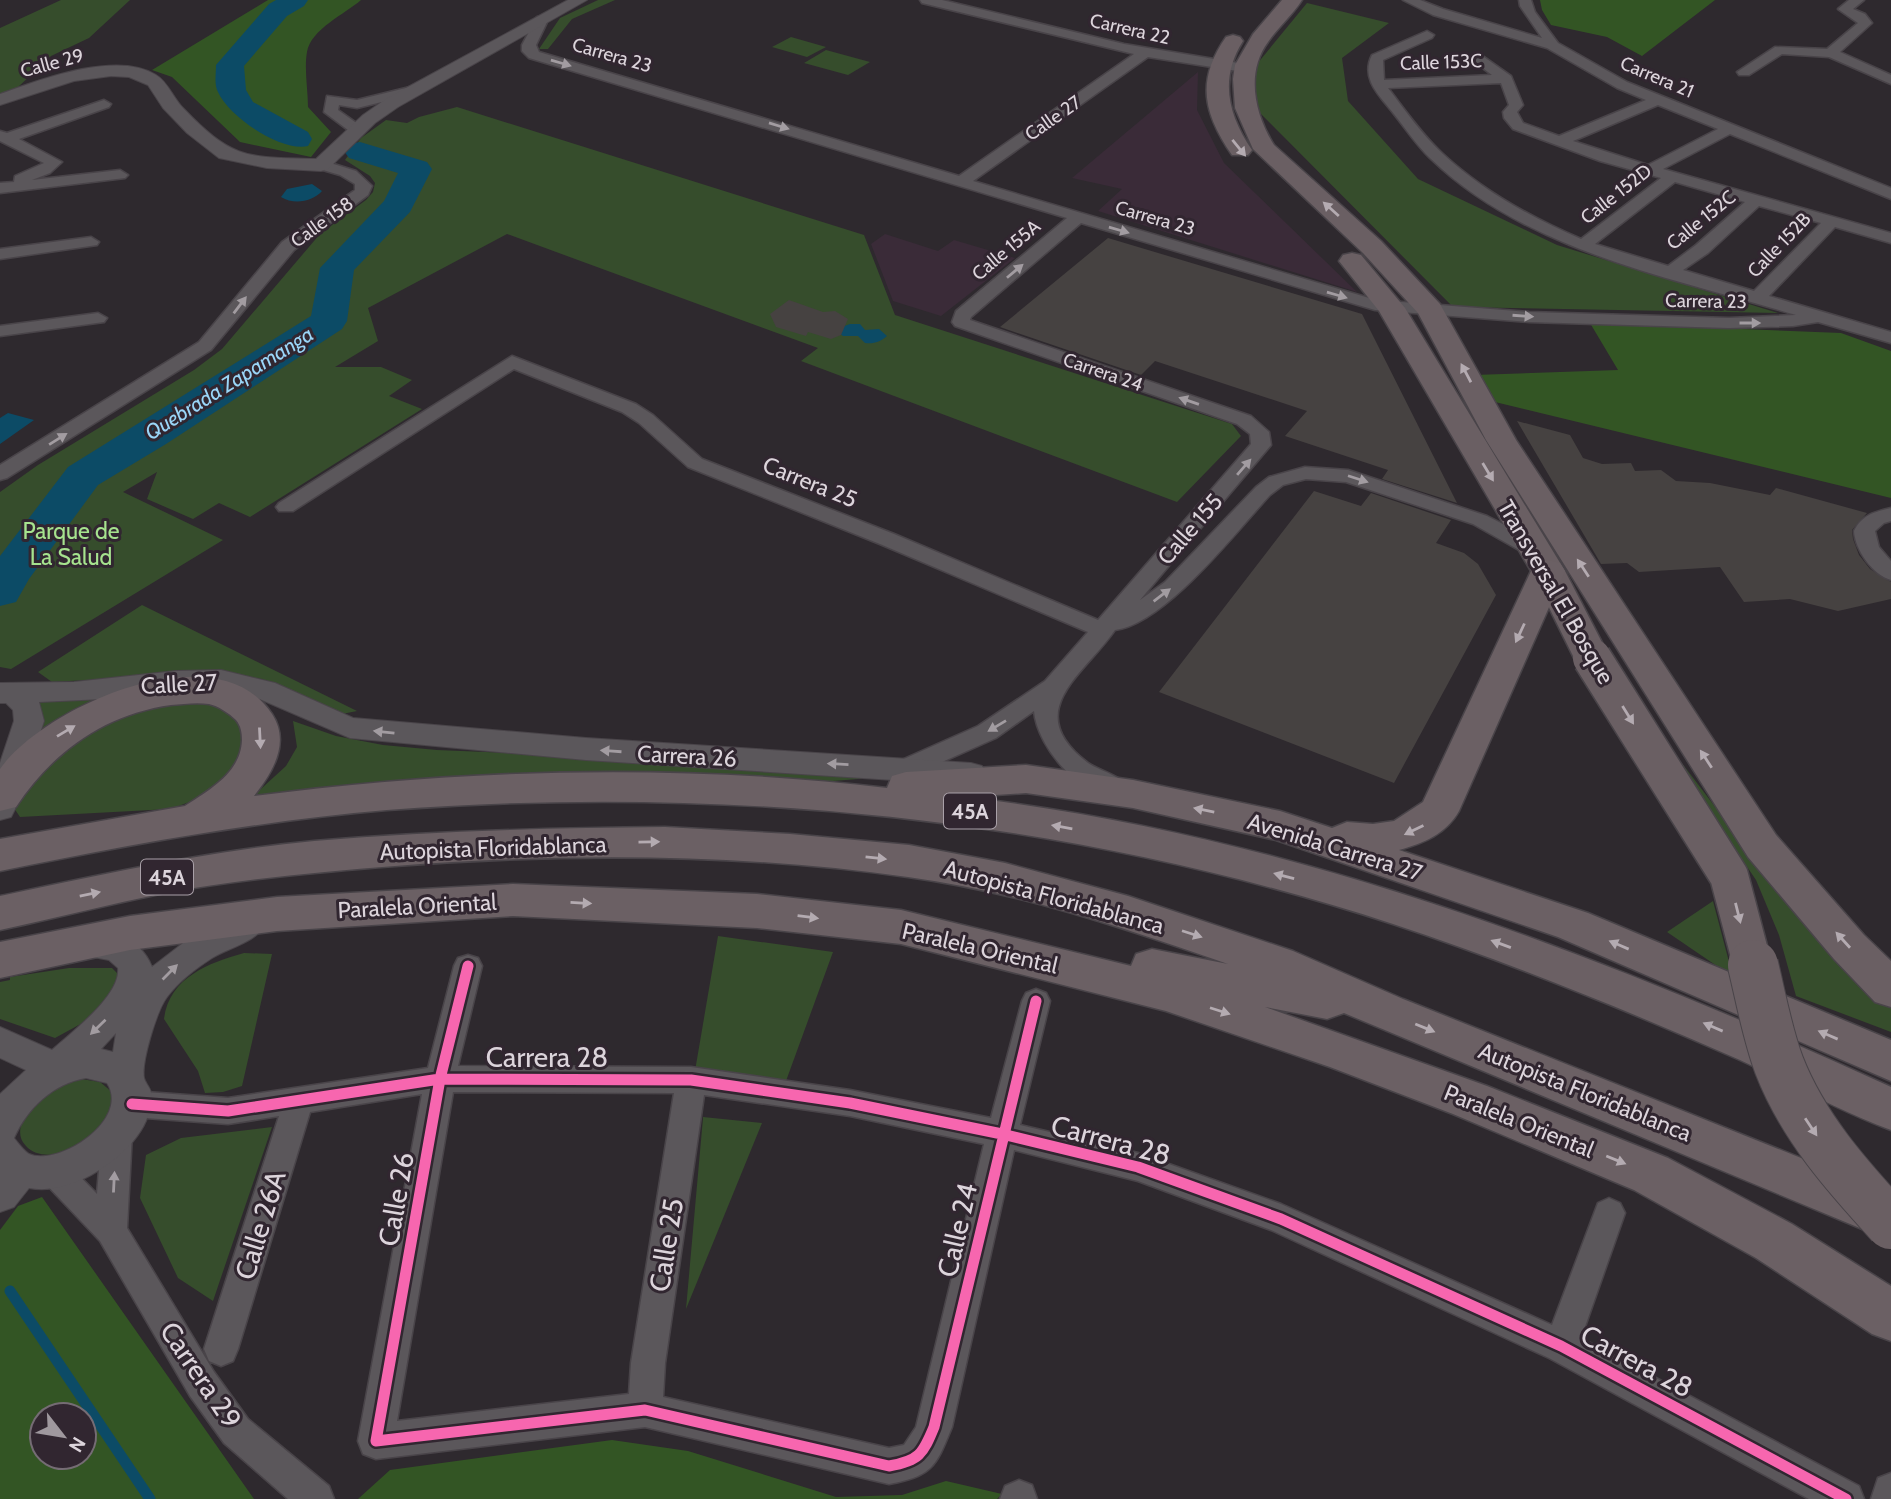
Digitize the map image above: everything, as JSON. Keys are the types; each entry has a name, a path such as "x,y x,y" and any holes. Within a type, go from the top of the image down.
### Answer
{"highway":[{"path":"1280,826 1371,839 1394,838 1416,831 1428,823 1439,811 1541,560"},
{"path":"1,803 23,767 53,739 91,717 132,701 164,694 210,691 239,701 257,719 263,743 253,769 231,796 196,819"},
{"name":"Avenida Carrera 27","path":"746,790 1026,779 1133,794 1280,826 1573,925 1891,1061"},
{"name":"45A","path":"17,852 196,819 385,796 507,788 627,786 746,790 977,812 1094,832 1212,858 1333,890 1458,929 1587,975 1722,1031 1891,1109"},
{"name":"Autopista Floridablanca","path":"12,911 167,877 312,857 486,844 666,842 790,849 923,864 1005,879 1104,906 1278,963 1387,1012 1891,1218"},
{"name":"Paralela Oriental","path":"7,958 130,933 277,914 513,900 757,911 901,928 1166,993 1343,1052 1470,1100 1651,1174 1774,1241 1891,1316"},
{"path":"901,928 1142,965 1387,1012"}],"main road":[{"name":"Transversal El Bosque","path":"1273,0 1228,46 1231,67 1253,132 1265,149 1372,247 1430,310 1501,440 1762,846 1849,947 1891,989"},
{"name":"Transversal El Bosque","path":"1292,0 1254,47 1231,67 1216,99 1219,113 1231,137 1244,154 1331,235 1391,308 1541,560 1592,658 1729,876 1779,1064 1807,1123 1855,1185 1891,1224"}],"street":[{"path":"321,165 363,124 410,91 579,0"},
{"name":"Carrera 22","path":"926,0 1145,53 1231,67"},
{"name":"Carrera 21","path":"1409,0 1438,12 1552,45 1622,85 1891,194"},
{"path":"1525,0 1526,9 1545,30 1552,45"},
{"path":"1831,53 1865,23 1860,17 1844,11 1858,0"},
{"name":"Carrera 23","path":"542,20 529,46 529,51 534,55 719,108 1077,218 1391,308 1529,317 1729,323 1793,321 1821,316"},
{"path":"1377,84 1373,68 1377,58 1427,35"},
{"path":"1744,72 1780,50 1812,54 1831,53 1891,80"},
{"name":"Calle 27","path":"960,183 1145,53"},
{"path":"1479,60 1506,79 1516,105 1510,112 1511,118 1518,126 1648,171 1891,238"},
{"name":"Calle 29","path":"0,100 72,77 115,71 149,77 157,83 162,96 172,107 217,150 241,158 283,164 321,165"},
{"name":"Calle 153C","path":"1377,84 1506,79"},
{"name":"Carrera 23","path":"1377,84 1422,141 1459,174 1546,231 1583,246 1891,338"},
{"path":"363,124 335,117 331,112 332,99 356,104 410,91"},
{"path":"1558,142 1660,99"},
{"path":"3,137 104,104"},
{"path":"1648,171 1731,128"},
{"path":"0,187 45,170 54,162 3,137"},
{"name":"Calle 158","path":"0,474 205,346 282,251 313,225 362,192 364,186 354,175 321,165"},
{"path":"0,187 120,175"},
{"name":"Calle 152D","path":"1583,246 1674,176"},
{"name":"Calle 152C","path":"1670,272 1702,249 1757,200"},
{"name":"Calle 155A","path":"962,315 1077,218"},
{"name":"Calle 152B","path":"1757,298 1831,222"},
{"path":"0,254 92,242"},
{"name":"Carrera 24","path":"962,315 961,322 965,325 1253,425"},
{"path":"0,331 98,318"},
{"name":"Carrera 25","path":"286,507 512,362 629,408 646,419 695,463 887,539 1103,630"},
{"name":"Calle 155","path":"906,768 987,732 1053,687 1261,445 1259,432 1253,425"},
{"name":"Calle 155","path":"1103,630 1148,606 1173,587 1263,491 1290,475 1323,472 1348,475 1480,520 1541,560"},
{"path":"1891,514 1875,517 1866,527 1867,547 1891,573"},
{"name":"Calle 27","path":"6,693 92,691 197,680 235,682 272,693 324,720 350,728"},
{"path":"1053,687 1046,708 1049,730 1061,752 1082,771 1109,786 1133,794"},
{"path":"1,803 29,721 27,707 6,693"},
{"name":"Carrera 26","path":"350,728 586,750 906,768 1026,779"},
{"path":"111,1230 138,1016 166,975 192,953 218,936 277,914"},
{"path":"0,1128 6,1113 21,1094 52,1073 117,1008 133,988 136,970 130,957 122,950 77,943"},
{"name":"Calle 26","path":"468,966 440,1079 376,1441 645,1410"},
{"name":"Calle 24","path":"645,1410 889,1466 911,1463 923,1456 934,1427 1036,1001"},
{"path":"0,1042 36,1057 52,1073"},
{"path":"19,1171 94,1155 125,1105 118,1070 96,1063 68,1067 52,1073"},
{"name":"Carrera 28","path":"125,1105 228,1111 440,1079 691,1080 850,1103 1002,1134 1138,1167 1281,1219 1561,1346 1846,1499"},
{"name":"Calle 25","path":"645,1410 648,1363 691,1080"},
{"name":"Calle 26A","path":"221,1349 299,1100"},
{"name":"Carrera 29","path":"19,1171 111,1230 202,1384 236,1431 316,1499"},
{"path":"1561,1346 1609,1213"},
{"path":"1889,1499 1891,1491"}],"shaded area":[{"path":"1198,72 1197,110 1224,163 1357,292 1098,211 1122,189 1072,178"},
{"path":"885,234 938,251 954,240 1015,258 941,316 893,301 871,244"}],"green space":[{"path":"61,0 130,0 89,38 51,56 16,89 0,95 0,28"},
{"path":"268,0 361,0 322,29 307,52 308,107 331,132 311,157 240,142 172,77 152,70"},
{"path":"598,0 615,0 572,19 548,49 539,49 560,18"},
{"path":"1540,0 1715,0 1642,56 1607,37 1551,25 1542,10"},
{"path":"1307,3 1389,23 1342,58 1348,101 1418,179 1557,245 1778,313 1453,307 1254,107 1252,70"},
{"path":"791,37 826,47 807,57 772,47"},
{"path":"826,50 870,62 848,75 804,63"},
{"name":"Parque de La Salud","path":"457,107 864,235 895,315 1232,424 1241,436 1177,502 801,361 818,348 507,234 368,308 378,341 335,367 381,367 412,380 389,396 422,409 250,517 219,503 193,519 147,499 157,472 123,492 223,540 11,669 0,667 0,492 38,465 194,370 222,349 320,234 373,192 375,183 370,176 345,160 361,138 386,120 407,123"},
{"path":"1590,323 1841,333 1891,351 1891,498 1495,402 1474,375 1618,370"},
{"path":"142,605 357,711 342,714 262,679 214,673 52,682 38,672"},
{"path":"133,693 27,746 39,700"},
{"path":"214,701 250,730 234,771 209,795 170,809 20,817 10,802 21,776 104,722 162,702"},
{"path":"293,721 336,736 383,745 437,750 895,776 821,782 251,798 286,766 297,747"},
{"path":"1681,762 1748,850 1891,1003 1891,1032 1796,996 1779,935 1756,880 1705,805"},
{"path":"1713,901 1733,977 1667,932"},
{"path":"718,936 833,952 786,1081 695,1071"},
{"path":"244,953 272,954 242,1086 223,1092 205,1093 198,1071 164,1019 167,1005 182,983 192,974"},
{"path":"69,968 112,968 123,979 97,1015 55,1038 0,1019 0,982 10,980 10,977"},
{"path":"81,1079 100,1082 112,1092 113,1109 101,1130 89,1140 62,1153 36,1153 26,1146 20,1129 36,1102 60,1084"},
{"path":"703,1118 762,1123 686,1309"},
{"path":"272,1127 213,1301 178,1278 140,1198 146,1155 181,1138"},
{"path":"42,1197 254,1499 0,1499 0,1230 18,1206"},
{"path":"612,1440 688,1451 836,1497 902,1495 946,1481 1002,1494 997,1499 358,1499 390,1470"}],"water":[{"path":"312,184 322,191 313,198 297,202 281,197 287,189"},
{"path":"860,324 865,330 879,329 887,336 877,342 865,343 858,336 843,336 839,333 842,327"},
{"path":"8,413 34,420 0,444 0,418"}],"building":[{"path":"1108,238 1362,314 1457,503 1382,479 1388,470 1285,436 1307,411 1155,361 1141,375 1000,327"},
{"path":"789,300 823,312 835,311 848,319 841,335 831,339 808,332 806,336 776,327 770,314"},
{"path":"1517,421 1570,435 1583,458 1602,464 1631,463 1635,471 1661,470 1676,481 1710,483 1770,495 1776,488 1867,513 1852,530 1853,539 1859,555 1870,569 1891,582 1891,599 1838,611 1790,599 1744,602 1720,567 1639,572 1627,563 1601,564"},
{"path":"1314,491 1361,506 1371,493 1451,520 1436,543 1464,553 1478,564 1496,595 1394,783 1159,692"}],"waterway":[{"name":"Quebrada Zapamanga","path":"295,0 278,10 230,65 231,90 242,108 297,139"},
{"name":"Quebrada Zapamanga","path":"0,592 8,576 83,476 329,321 337,268 398,205 416,169 360,151"},
{"name":"Quebrada Zapamanga","path":"10,1291 150,1499"}],"cycle path":[{"path":"468,966 440,1079 376,1441 645,1410 889,1466 915,1459 927,1445 934,1427 1036,1001"},
{"path":"132,1104 228,1111 440,1079 691,1080 850,1103 1002,1134 1138,1167 1281,1219 1561,1346 1846,1499"}]}
